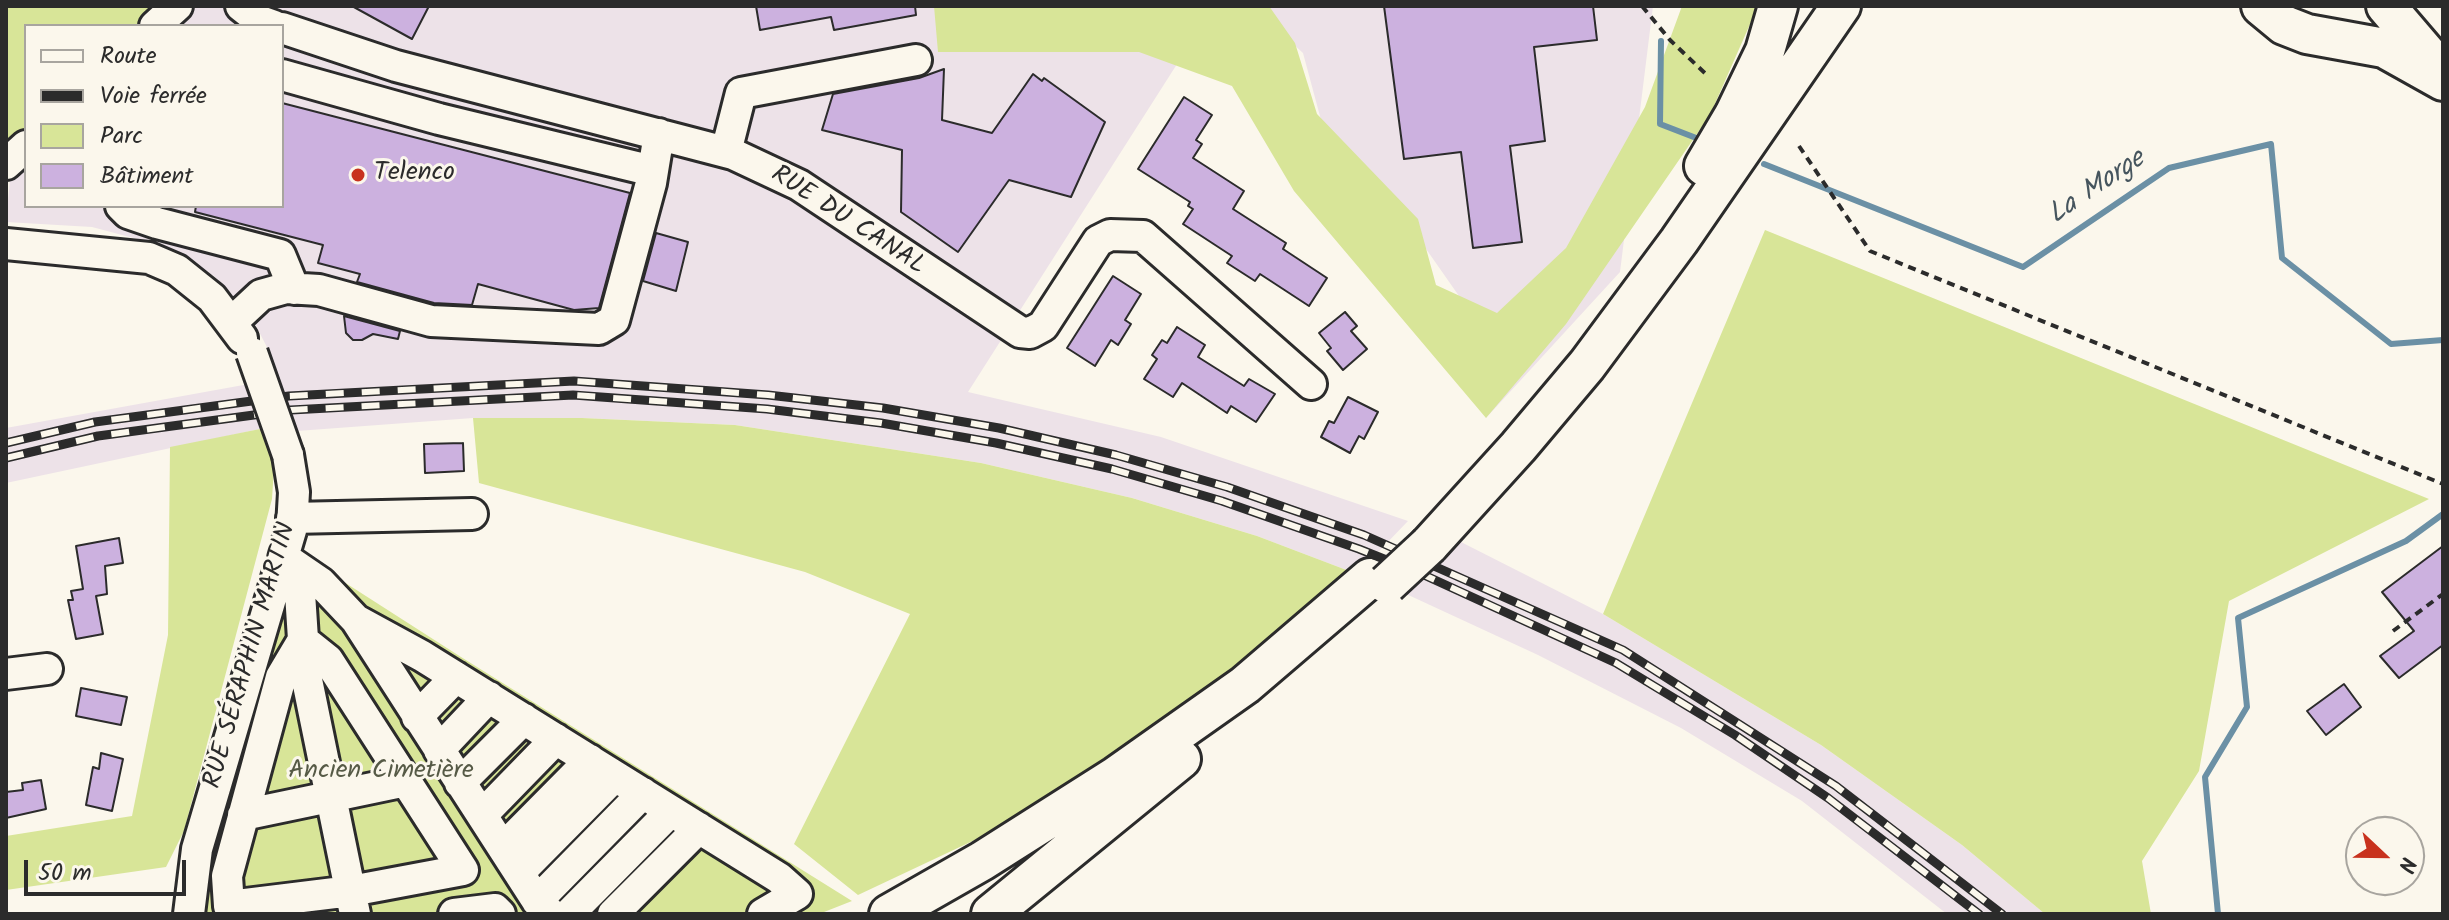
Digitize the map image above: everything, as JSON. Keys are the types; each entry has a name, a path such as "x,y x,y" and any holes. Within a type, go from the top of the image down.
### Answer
{"main road":[{"path":"1664,231 1734,115 1765,51 1778,6"},
{"path":"1420,542 1536,401 1664,231 1745,122 1822,6"},
{"path":"1809,56 1841,6"},
{"path":"991,914 1255,698 1518,447 1587,365 1809,56 1849,6"},
{"path":"2261,6 2284,25 2307,34 2384,48 2443,81"},
{"path":"2307,34 2331,25 2344,6"},
{"path":"2386,6 2443,73"},
{"path":"889,914 982,861 1116,776 1245,685 1379,581"},
{"path":"922,914 1125,790 1255,698"}],"street":[{"path":"157,24 177,6"},
{"path":"241,6 268,24"},
{"name":"RUE DU CANAL","path":"284,29 396,66 726,152 799,185 1020,332 1030,333 1043,326 1098,241 1110,235 1143,236 1311,384"},
{"path":"726,152 741,93 916,60"},
{"path":"284,76 439,119 653,171"},
{"path":"232,322 261,295 294,289 319,290 431,321 599,329 614,320 653,171 659,134"},
{"path":"6,164 24,148"},
{"path":"123,208 128,213 157,223 280,255 294,289"},
{"name":"RUE SÉRAPHIN MARTIN","path":"6,244 149,258 177,270 212,298 252,353 288,455 294,492 292,518 197,849 189,914"},
{"path":"292,518 472,514"},
{"path":"283,557 321,583 356,620 544,907 643,793"},
{"path":"283,557 300,593 305,670 353,902"},
{"path":"356,620 489,697 779,878 797,894 763,914"},
{"path":"303,640 328,660 463,870 353,902 229,906 227,876 281,677 303,640"},
{"path":"395,683 422,656"},
{"path":"6,674 47,669"},
{"path":"417,717 456,677"},
{"path":"439,750 489,697"},
{"path":"460,783 524,719"},
{"path":"482,815 556,739"},
{"path":"511,861 602,768"},
{"path":"243,815 406,781"},
{"path":"569,914 671,811"},
{"path":"613,914 699,828"},
{"path":"454,914 495,909 500,914"}],"path":[{"path":"1642,6 1670,40 1709,77"},
{"path":"1799,146 1870,251 2443,484"},
{"path":"2393,631 2443,594"}],"shaded area":[{"path":"177,6 1214,6 968,392 1161,437 1408,521 1357,574 1257,536 1132,498 981,463 735,425 582,418 473,418 297,431 272,357 251,316 215,277 171,248 92,227 6,222 12,159 24,148 24,208 284,208 284,24 157,24"},
{"path":"1244,6 1653,6 1620,272 1486,418 1494,346 1417,236 1328,146 1303,53 1258,12"},
{"path":"249,384 265,428 6,483 6,428"},
{"path":"1459,541 1603,614 1821,745 1962,845 2045,914 1947,914 1802,801 1681,728 1538,655 1404,593"}],"green space":[{"path":"6,6 159,6 140,24 24,24 24,139 6,157"},
{"path":"934,6 1269,6 1295,43 1317,114 1418,219 1436,285 1497,313 1566,248 1645,107 1682,6 1758,6 1710,115 1566,324 1486,418 1294,191 1232,86 1139,52 938,52"},
{"path":"1765,230 2429,499 2229,601 2199,771 2142,861 2151,914 2045,914 1962,845 1821,745 1603,614"},
{"path":"473,418 582,418 735,425 981,463 1132,498 1257,536 1357,574 1278,638 1066,797 858,895 794,844 910,614 805,572 479,483"},
{"path":"265,428 275,453 272,499 184,831 166,867 6,890 6,836 132,816 168,635 170,447"},
{"name":"Ancien Cimetière","path":"330,573 852,901 819,914 203,914 207,869 287,594"}],"building":[{"path":"352,6 429,6 412,39"},
{"path":"756,6 915,6 916,15 834,30 831,17 760,30"},
{"path":"1384,6 1593,6 1597,40 1534,47 1545,141 1510,146 1522,242 1473,248 1461,152 1404,159"},
{"path":"944,69 942,120 992,133 1033,74 1042,81 1044,78 1105,122 1071,197 1009,180 958,252 901,212 902,150 822,130 833,94 919,78"},
{"path":"1184,97 1212,115 1196,140 1202,144 1193,158 1244,191 1233,209 1286,243 1283,249 1327,278 1309,306 1260,274 1255,281 1227,263 1232,256 1183,224 1193,209 1188,206 1190,202 1138,169"},
{"path":"284,104 630,193 599,308 574,310 478,284 472,305 434,303 357,282 360,274 318,263 323,245 195,212 196,208 284,208"},
{"path":"656,233 688,242 676,291 643,281"},
{"path":"1113,276 1141,294 1125,320 1131,324 1118,345 1111,340 1095,366 1067,348"},
{"path":"1345,312 1357,326 1351,331 1367,349 1343,370 1327,351 1331,348 1319,333"},
{"path":"344,316 400,331 398,339 373,334 362,340 353,340 346,333"},
{"path":"1177,327 1205,345 1198,357 1244,386 1249,379 1275,394 1256,422 1231,406 1227,413 1182,383 1173,397 1144,379 1157,359 1152,355 1162,340 1167,343"},
{"path":"1348,397 1378,412 1364,439 1359,436 1350,453 1321,437 1329,421 1334,423"},
{"path":"463,443 464,471 425,473 424,444"},
{"path":"119,538 123,563 105,566 107,594 96,596 103,634 76,639 68,600 73,600 71,591 83,589 76,546"},
{"path":"2443,546 2443,645 2399,678 2380,656 2414,631 2382,592"},
{"path":"2344,684 2361,707 2326,735 2307,711"},
{"path":"81,688 127,697 121,725 76,716"},
{"path":"101,753 123,759 112,811 86,805 93,767 99,769"},
{"path":"41,780 46,809 6,818 6,792 23,790 22,783"}],"waterway":[{"name":"La Morge","path":"1661,41 1660,124 1704,141"},
{"name":"La Morge","path":"1764,164 2023,267 2169,168 2271,144 2282,258 2391,344 2443,340"},
{"name":"La Morge","path":"2218,914 2205,777 2247,707 2238,618 2406,541 2443,514"}],"railway":[{"path":"6,443 95,422 289,396 574,381 768,395 883,408 999,428 1116,455 1227,487 1364,535 1623,650 1836,786 2002,914"},
{"path":"6,458 98,436 291,410 573,395 767,409 881,423 996,443 1112,469 1222,501 1359,549 1424,575 1616,663 1735,735 1828,798 1979,914"}],"place":[{"name":"Telenco","path":"358,175"}]}
